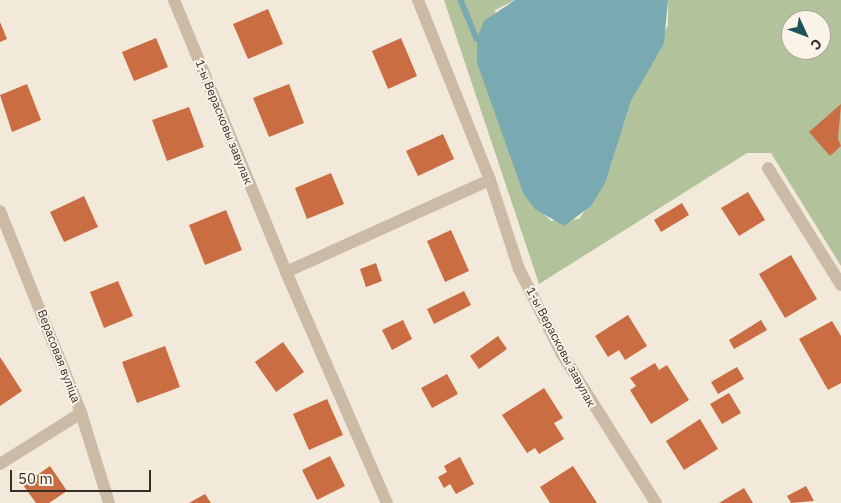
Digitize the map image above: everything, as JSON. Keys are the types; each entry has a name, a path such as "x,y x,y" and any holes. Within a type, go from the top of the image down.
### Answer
{"street":[{"name":"1-ы Верасковы завулак","path":"174,0 286,272 387,503"},
{"name":"1-ы Верасковы завулак","path":"418,0 490,180 519,269 562,354 656,503"},
{"path":"768,168 841,284"},
{"path":"286,272 490,180"},
{"name":"Верасовая вуліца","path":"0,211 82,413 110,503"},
{"path":"0,464 82,413"}],"green space":[{"path":"444,0 515,0 495,10 524,195 551,221 579,219 606,181 631,101 668,25 668,0 841,0 841,266 771,153 747,153 539,284"}],"water":[{"path":"515,0 668,0 664,43 631,101 606,181 591,206 564,226 535,209 524,195 477,63 477,39 484,21"}],"building":[{"path":"268,9 283,44 248,59 233,24"},
{"path":"0,22 7,39 0,42"},
{"path":"156,38 168,67 134,81 122,52"},
{"path":"401,38 417,76 388,89 372,51"},
{"path":"27,84 41,120 12,132 0,95"},
{"path":"289,84 304,123 269,137 253,98"},
{"path":"841,104 838,139 841,146 830,156 809,132"},
{"path":"189,107 204,147 167,161 152,120"},
{"path":"443,134 454,159 418,176 406,151"},
{"path":"331,173 344,204 307,219 295,188"},
{"path":"748,192 765,220 739,236 721,208"},
{"path":"84,196 98,227 64,242 50,212"},
{"path":"682,203 689,215 661,232 654,220"},
{"path":"226,210 242,250 205,265 189,225"},
{"path":"451,230 469,271 445,282 427,241"},
{"path":"791,255 817,299 785,318 759,274"},
{"path":"376,263 382,281 366,287 360,269"},
{"path":"118,281 133,316 104,328 90,292"},
{"path":"464,291 471,305 434,324 427,309"},
{"path":"628,315 647,346 625,360 619,350 608,357 595,336"},
{"path":"403,320 412,339 392,350 382,330"},
{"path":"761,320 767,330 734,349 729,340"},
{"path":"832,321 841,336 841,383 828,390 799,339"},
{"path":"498,336 507,349 479,369 470,356"},
{"path":"283,342 304,372 276,392 255,362"},
{"path":"165,346 180,387 137,403 122,362"},
{"path":"0,357 22,391 0,406"},
{"path":"655,363 659,370 667,365 689,400 651,424 630,390 636,386 630,378"},
{"path":"737,367 744,379 718,394 711,382"},
{"path":"447,374 458,394 432,408 421,388"},
{"path":"544,388 563,418 554,423 564,439 539,454 535,448 527,453 502,415"},
{"path":"729,393 741,413 722,424 710,404"},
{"path":"327,399 343,435 309,450 293,414"},
{"path":"700,419 718,449 684,470 666,441"},
{"path":"330,456 345,486 317,500 302,470"},
{"path":"460,457 474,484 456,494 450,484 444,488 438,477 447,472 444,466"},
{"path":"50,466 67,491 49,503 36,503 23,485"},
{"path":"573,466 597,503 550,503 540,487"},
{"path":"806,486 814,501 791,503 787,496"},
{"path":"744,488 753,503 719,503"},
{"path":"205,494 211,503 189,503"}],"waterway":[{"path":"461,0 477,39"}]}
